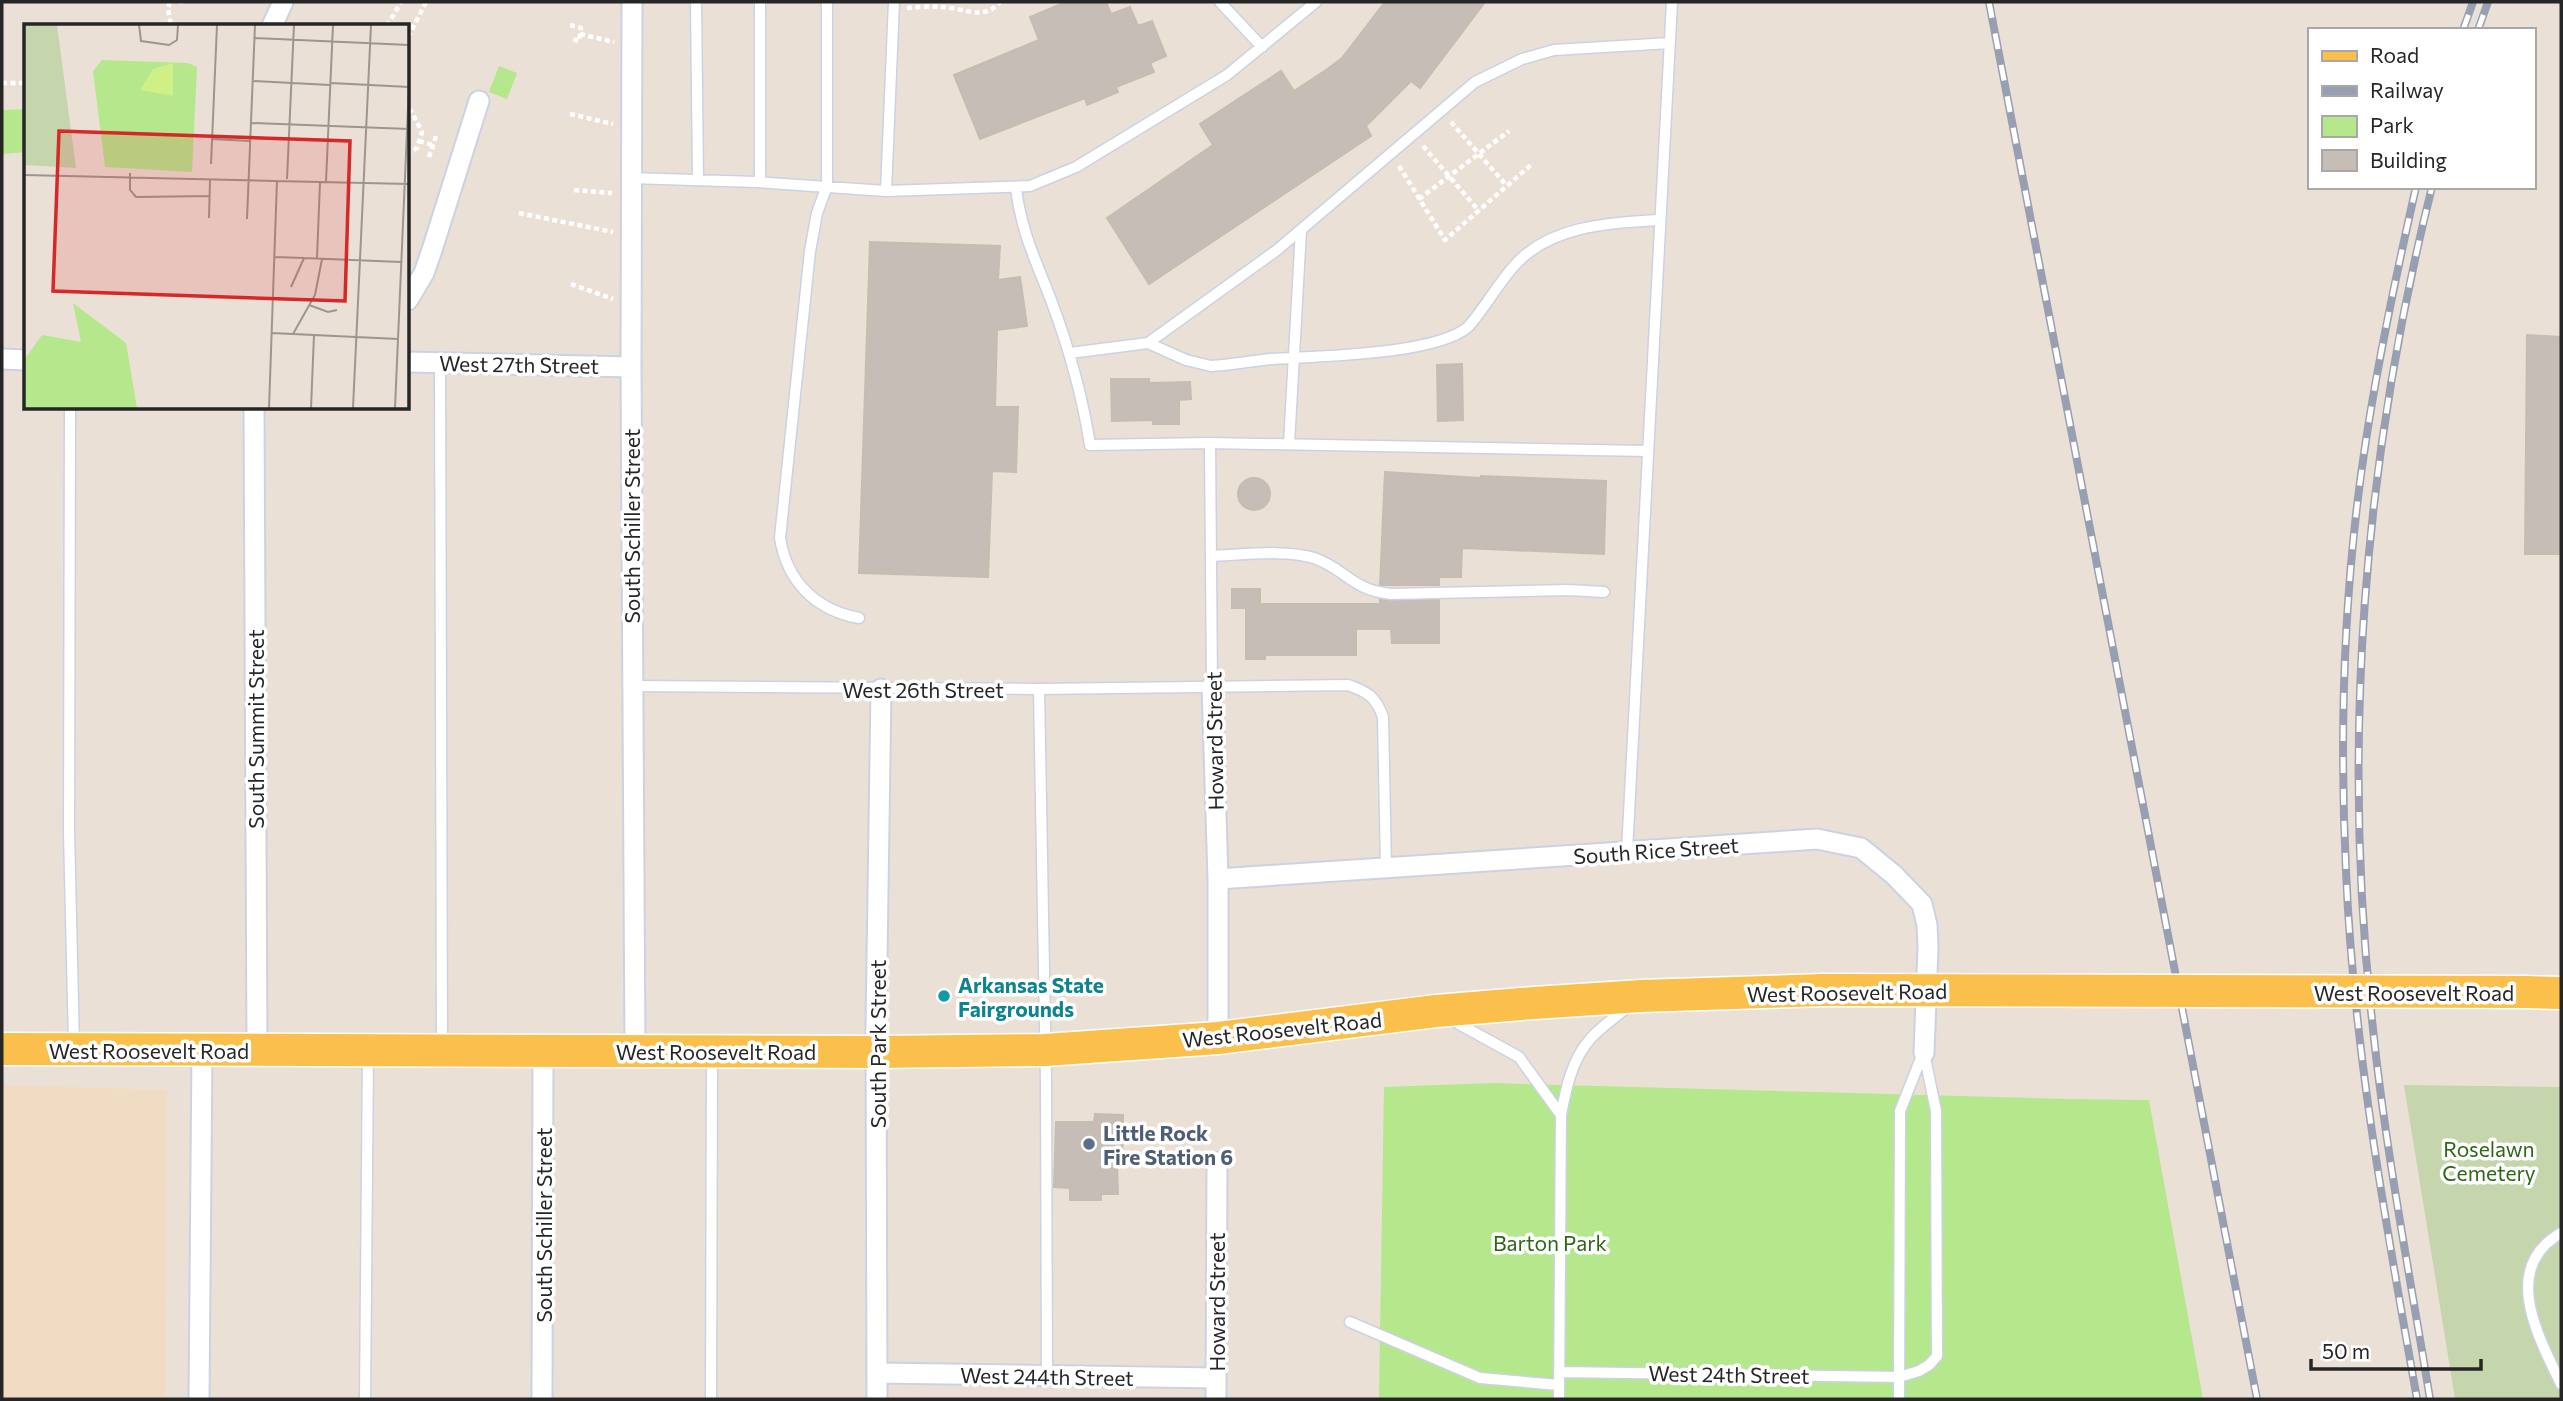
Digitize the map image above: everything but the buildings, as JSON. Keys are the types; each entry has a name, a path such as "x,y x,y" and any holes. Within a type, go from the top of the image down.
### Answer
{"main road":[{"name":"West Roosevelt Road","path":"2,1049 876,1052 1045,1050 1219,1038 1436,1012 1641,996 1822,990 2561,993"}],"street":[{"path":"273,24 283,2"},
{"name":"South Schiller Street","path":"632,2 630,185 635,1051"},
{"path":"410,297 424,273 479,101"},
{"path":"2,359 24,360"},
{"name":"West 27th Street","path":"410,362 631,367"},
{"name":"South Summit Street","path":"254,410 257,1050"},
{"name":"Howard Street","path":"1212,686 1219,879 1219,1038"},
{"name":"South Park Street","path":"877,1399 876,1052 881,689"},
{"name":"South Rice Street","path":"1219,879 1818,839 1861,848 1894,875 1922,904 1928,947 1924,1053"},
{"path":"199,1399 202,1050"},
{"name":"South Schiller Street","path":"542,1399 543,1050"},
{"name":"Howard Street","path":"1216,1399 1217,1162"},
{"name":"West 244th Street","path":"877,1373 1216,1378"}],"lane":[{"path":"696,2 698,180"},
{"path":"760,2 760,182"},
{"path":"827,2 827,186 817,213 810,251 780,538 788,568 804,590 833,610 859,618"},
{"path":"1220,2 1262,47"},
{"path":"630,185 698,180 886,191 1016,188 1044,182 1076,167 1227,75 1316,2"},
{"path":"1627,851 1672,2"},
{"path":"886,191 893,5"},
{"path":"1070,353 1148,343 1278,250 1475,82 1522,59 1554,50 1670,43"},
{"path":"1016,188 1023,230 1070,353 1083,400 1090,445 1210,443 1648,452"},
{"path":"1148,343 1186,360 1211,366 1399,349 1448,339 1468,327 1514,265 1543,244 1594,225 1660,220"},
{"path":"1289,444 1301,230"},
{"path":"440,363 442,1050"},
{"path":"70,410 69,831 74,1049"},
{"name":"Howard Street","path":"1210,443 1212,686"},
{"path":"1211,556 1281,554 1311,557 1330,564 1349,580 1372,592 1391,594 1568,590 1604,592"},
{"name":"West 26th Street","path":"633,686 1040,689 1348,685 1372,695 1383,717 1386,869"},
{"path":"1040,689 1047,1375"},
{"path":"1559,1399 1561,1115 1566,1085 1578,1055 1591,1037 1641,996"},
{"path":"1436,1012 1519,1057 1561,1115"},
{"path":"365,1399 368,1050"},
{"path":"710,1399 712,1051"},
{"name":"South Rice Street","path":"1899,1399 1900,1111 1924,1053"},
{"name":"South Rice Street","path":"1899,1377 1919,1371 1937,1356 1936,1111 1924,1053"},
{"path":"2561,1233 2542,1247 2532,1260 2528,1283 2536,1329 2561,1384"},
{"path":"1350,1322 1480,1378 1559,1385"},
{"name":"West 24th Street","path":"1559,1372 1899,1377"}],"path":[{"path":"170,2 168,8 171,24"},
{"path":"388,24 401,2"},
{"path":"410,33 426,2"},
{"path":"893,5 944,6 976,13 995,8 1000,2"},
{"path":"570,25 581,28 579,41 572,39"},
{"path":"580,34 604,40"},
{"path":"2,83 24,83"},
{"path":"410,111 422,132 417,148 410,152"},
{"path":"1441,111 1507,186"},
{"path":"570,114 631,127"},
{"path":"1419,198 1508,131"},
{"path":"429,157 437,133"},
{"path":"1413,135 1479,211"},
{"path":"419,141 433,145"},
{"path":"1391,154 1445,240 1532,164"},
{"path":"574,190 593,192 630,185"},
{"path":"519,214 631,236"},
{"path":"571,284 631,305"}],"shaded area":[{"path":"2,1085 167,1090 165,1399 2,1399"}],"green space":[{"path":"499,66 517,73 507,99 489,92"},
{"path":"24,109 24,152 2,154 2,110"},
{"name":"Barton Park","path":"1492,1083 2149,1100 2203,1399 1379,1399 1384,1087"},
{"name":"Roselawn Cemetery","path":"2404,1085 2561,1087 2561,1399 2455,1399"}],"railway":[{"path":"1989,2 2257,1399"},
{"path":"2464,28 2473,2"},
{"path":"2479,28 2488,2"},
{"path":"2416,189 2371,408 2359,493 2348,601 2343,762 2350,936 2363,1069 2417,1399"},
{"path":"2430,1399 2391,1168 2373,1029 2359,817 2359,711 2365,605 2389,395 2408,291 2432,189"}],"place":[{"name":"Arkansas State Fairgrounds","path":"944,996"},
{"name":"Little Rock Fire Station 6","path":"1089,1144"}]}
